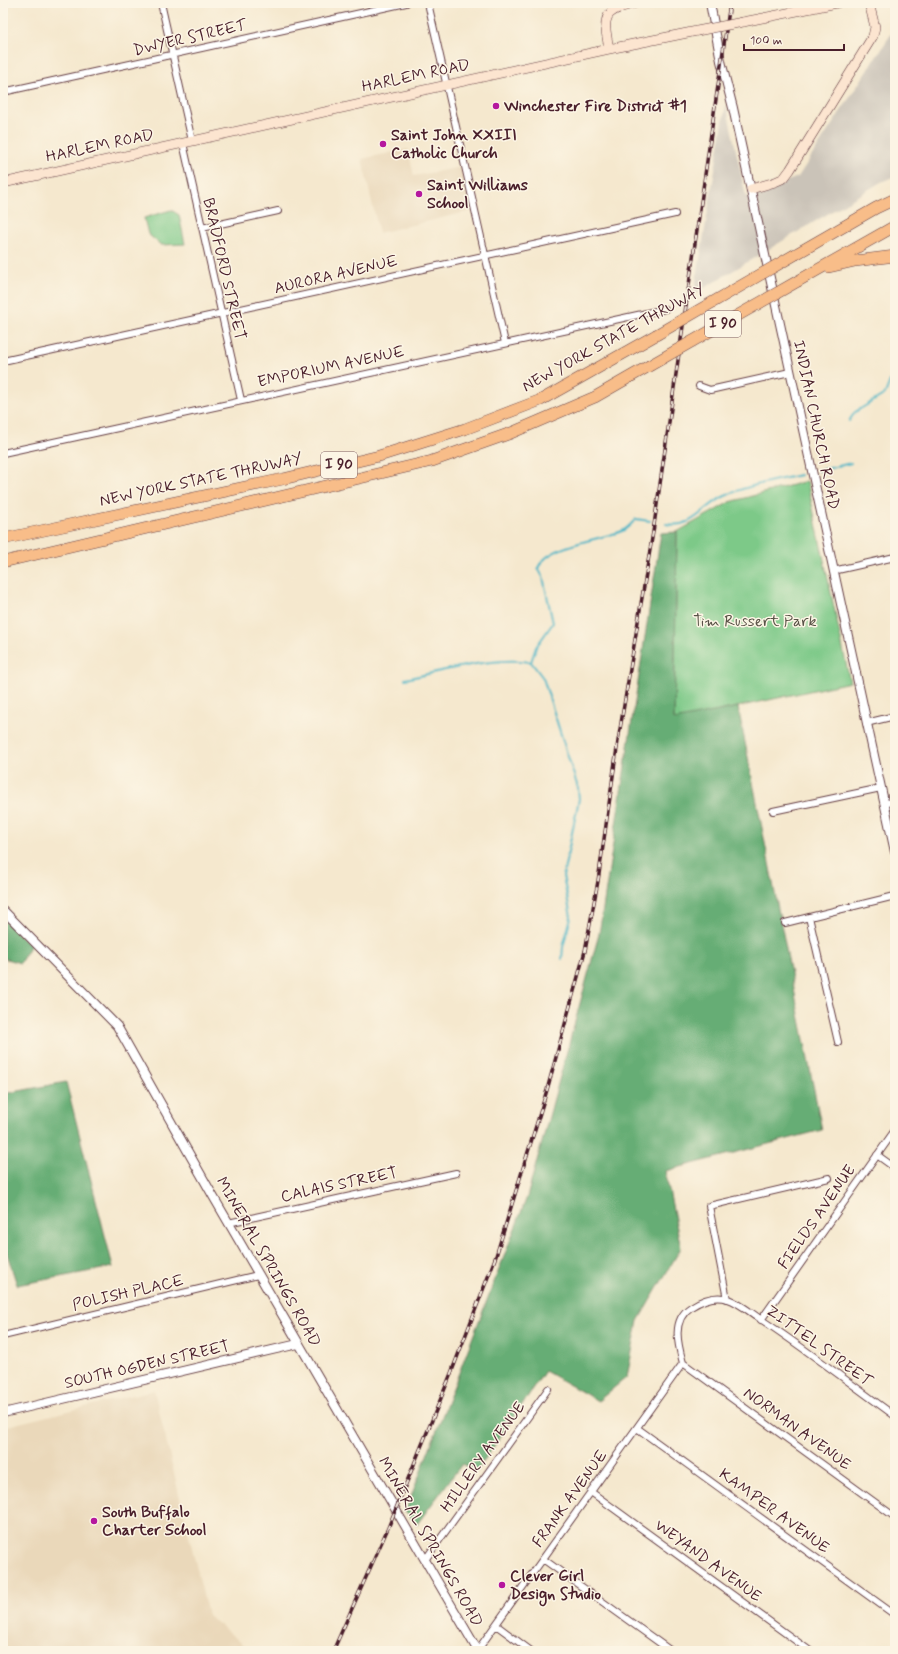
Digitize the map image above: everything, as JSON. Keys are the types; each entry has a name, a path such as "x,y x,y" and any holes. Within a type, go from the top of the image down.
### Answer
{"highway":[{"name":"NEW YORK STATE THRUWAY","path":"3,540 283,479 379,456 466,429 540,400 876,208 895,199"},
{"name":"NEW YORK STATE THRUWAY","path":"3,562 432,461 511,433 595,397 895,226"},
{"path":"815,272 856,261 895,256"}],"main road":[{"path":"609,49 605,25 605,20 608,13 615,9 637,3"},
{"name":"HARLEM ROAD","path":"3,183 609,49 837,3"},
{"path":"751,189 784,178 790,170 873,36 875,27 869,3"}],"street":[{"name":"BRADFORD STREET","path":"161,3 172,55 202,228 241,400"},
{"name":"DWYER STREET","path":"3,92 406,3"},
{"path":"428,3 505,343"},
{"name":"INDIAN CHURCH ROAD","path":"710,3 721,62 734,108 895,852"},
{"path":"202,228 278,211"},
{"name":"AURORA AVENUE","path":"3,361 674,214"},
{"name":"EMPORIUM AVENUE","path":"3,453 241,400 665,309"},
{"path":"699,386 710,390 790,372"},
{"path":"833,571 895,557"},
{"path":"866,723 895,716"},
{"path":"773,811 881,788"},
{"path":"884,804 895,801"},
{"path":"785,923 895,896"},
{"name":"MINERAL SPRINGS ROAD","path":"3,910 117,1026 258,1275 478,1651"},
{"path":"809,917 838,1042"},
{"name":"FIELDS AVENUE","path":"761,1320 895,1130"},
{"path":"877,1155 895,1168"},
{"name":"CALAIS STREET","path":"228,1222 456,1172"},
{"path":"684,1363 677,1336 678,1328 684,1315 689,1309 709,1298 728,1299 709,1206 829,1178"},
{"name":"POLISH PLACE","path":"3,1336 258,1275"},
{"name":"ZITTEL STREET","path":"728,1299 735,1302 761,1320 895,1416"},
{"name":"SOUTH OGDEN STREET","path":"3,1413 298,1344"},
{"name":"FRANK AVENUE","path":"478,1651 684,1363"},
{"name":"NORMAN AVENUE","path":"684,1363 895,1517"},
{"name":"HILLERY AVENUE","path":"425,1560 548,1389"},
{"name":"KAMPER AVENUE","path":"637,1428 895,1615"},
{"name":"WEYAND AVENUE","path":"591,1492 810,1651"},
{"path":"543,1559 671,1651"},
{"path":"496,1625 531,1651"}],"shaded area":[{"path":"895,28 895,176 881,182 694,294 726,104 746,197 798,177"},
{"name":"Saint Williams School","path":"408,149 414,176 462,167 471,211 379,233 362,159"},
{"name":"South Buffalo Charter School","path":"154,1390 208,1615 251,1651 3,1651 3,1427"}],"green space":[{"path":"171,210 179,215 185,244 161,245 148,234 144,218"},
{"name":"Tim Russert Park","path":"807,481 850,682 674,721 677,532 730,502"},
{"path":"677,532 674,720 738,707 822,1130 665,1171 681,1248 638,1321 627,1377 598,1401 545,1371 476,1472 462,1464 417,1524 405,1512 527,1197 599,934 661,533"},
{"path":"3,919 31,945 20,963 3,958"},
{"path":"66,1082 113,1267 17,1285 3,1241 3,1094"}],"waterway":[{"path":"895,114 895,121"},
{"path":"849,421 855,412 885,394 895,368"},
{"path":"818,471 851,463"},
{"path":"666,524 675,525 690,521 723,497 741,489 800,475"},
{"path":"531,662 536,647 553,623 543,577 538,568 544,560 552,553 563,548 622,531 636,519 650,521"},
{"path":"405,679 468,665 501,661 531,662 543,678 578,788 579,799 563,876 571,917 563,947 562,959"}],"railway":[{"path":"333,1651 388,1528 450,1376 496,1256 547,1090 585,951 598,881 618,741 653,532 730,3"}],"place":[{"name":"Winchester Fire District #1","path":"496,106"},
{"name":"Saint John XXIII Catholic Church","path":"383,144"},
{"name":"Saint Williams School","path":"419,194"},
{"name":"South Buffalo Charter School","path":"94,1521"},
{"name":"Clever Girl Design Studio","path":"502,1585"}]}
